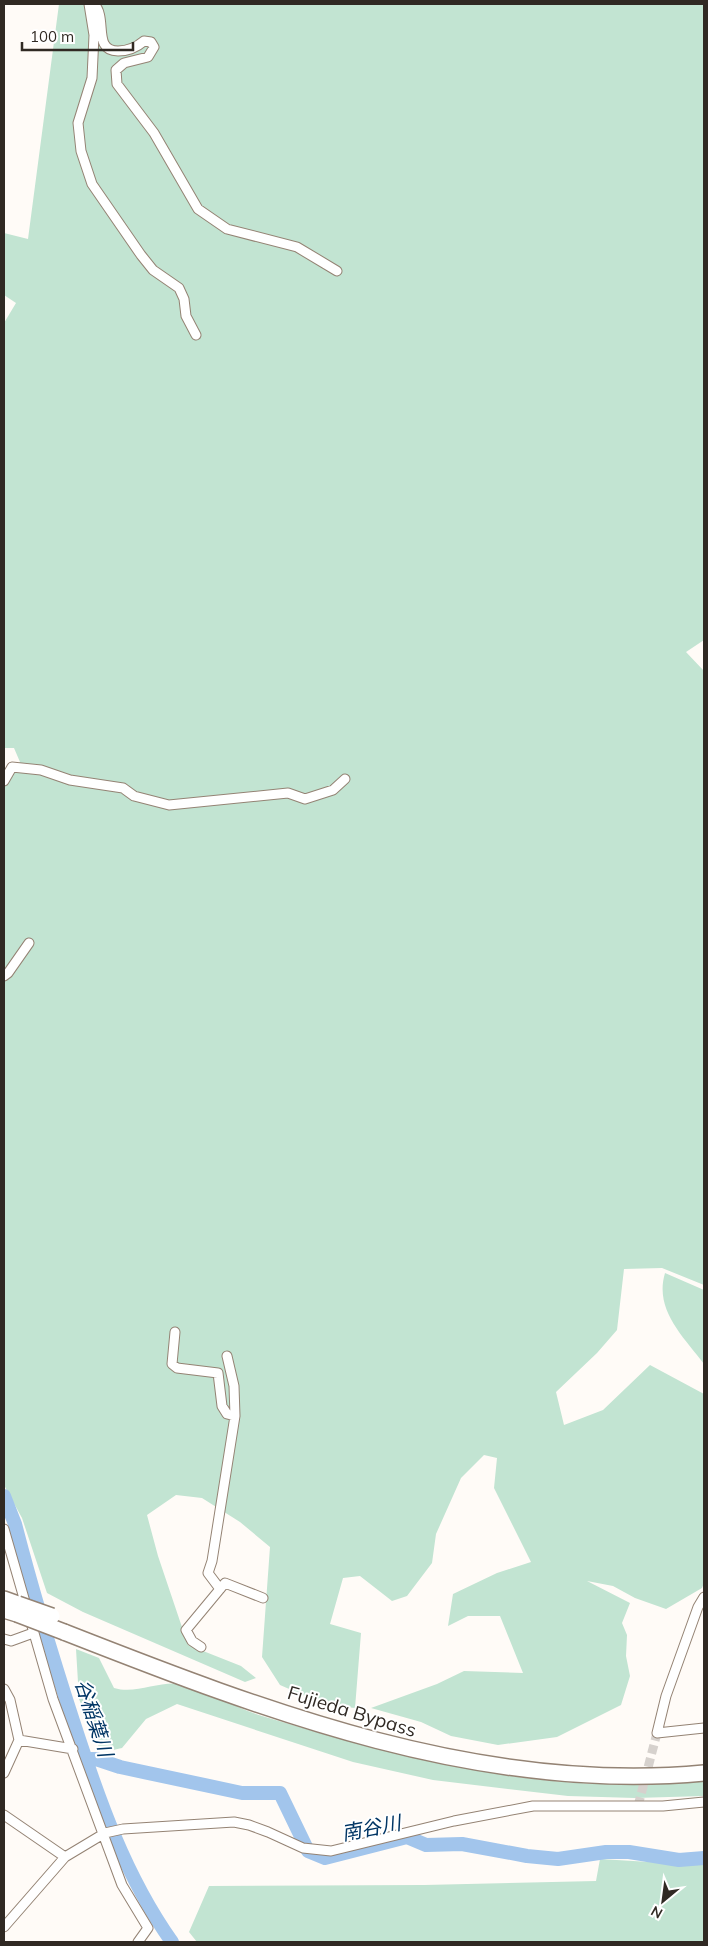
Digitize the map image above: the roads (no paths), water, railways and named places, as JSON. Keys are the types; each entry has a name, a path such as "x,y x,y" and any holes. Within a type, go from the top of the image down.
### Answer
{"highway":[{"name":"Fujieda Bypass","path":"4,1599 13,1609 63,1626 150,1666 381,1742 475,1764 580,1775 637,1776 704,1773"}],"street":[{"path":"89,4 94,35 92,78 78,123 81,151 92,184 141,255 152,270 179,288 184,299 186,316 196,335"},
{"path":"94,4 101,13 102,42 106,48 113,51 133,49 144,41 151,42 154,47 148,57 120,65 116,70 117,84 154,133 198,209 227,229 297,247 337,270"},
{"path":"4,781 12,767 41,770 70,780 123,788 134,796 169,805 288,793 306,799 333,790 345,779"},
{"path":"4,976 8,974 29,943"},
{"path":"175,1332 172,1364 177,1368 218,1373 222,1406 227,1414 235,1416"},
{"path":"220,1589 208,1573 212,1562 235,1416 234,1386 228,1356"},
{"path":"4,1529 53,1699 122,1885 148,1928 138,1942"},
{"path":"202,1647 192,1642 186,1630 225,1583 263,1598"},
{"path":"704,1597 698,1607 666,1696 657,1733 704,1728"},
{"path":"4,1639 11,1641 33,1633"},
{"path":"4,1689 10,1700 19,1740 4,1773"},
{"path":"19,1740 73,1749"},
{"path":"4,1927 66,1857 104,1834 123,1829 234,1822 268,1832 303,1848 331,1851 454,1821 533,1806 663,1806 704,1802"},
{"path":"4,1815 66,1857"}],"waterway":[{"name":"谷稲葉川","path":"4,1496 15,1524 65,1697 103,1807 114,1836 140,1890 172,1942"},
{"name":"南谷川","path":"85,1759 96,1759 120,1767 242,1793 280,1793 308,1851 325,1858 407,1837 426,1845 462,1844 527,1856 558,1859 606,1852 629,1852 679,1860 704,1858"}],"tunnel":[{"path":"638,1806 657,1733"}]}
